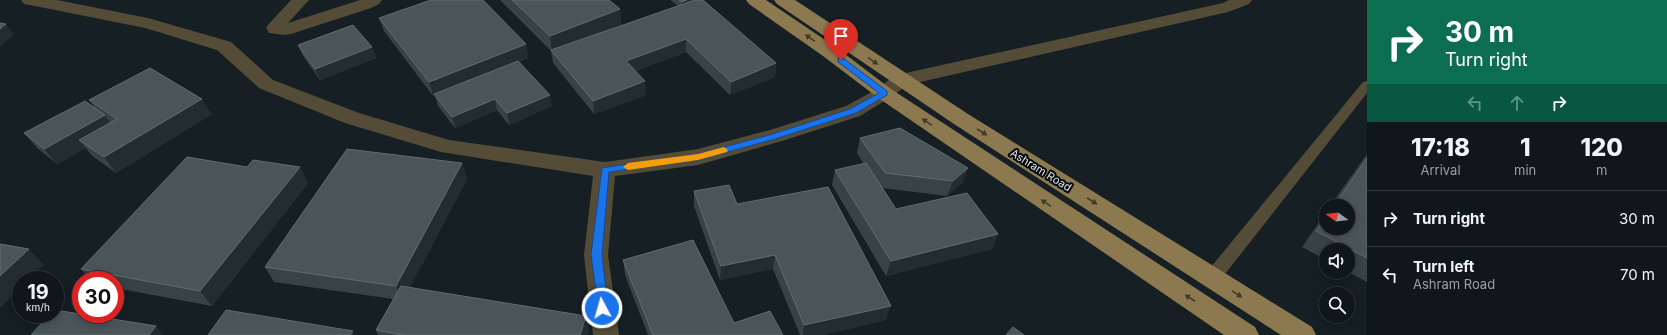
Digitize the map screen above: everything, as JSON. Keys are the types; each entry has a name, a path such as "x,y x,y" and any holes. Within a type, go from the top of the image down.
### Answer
{"main road":[{"name":"Ashram Road","path":"755,0 830,52 893,87 1212,278 1302,335"},
{"name":"Ashram Road","path":"783,0 893,87 1246,335"}],"street":[{"path":"30,0 148,24 224,46 266,84 352,118 449,147 605,170 698,157 775,136 853,111 893,87 1228,7 1244,0"},
{"path":"300,0 275,27 275,30 285,30 366,4 373,0"},
{"path":"605,170 596,255 606,335"}],"lane":[{"path":"1212,278 1367,85"}],"building":[{"path":"431,0 483,0 526,44 429,82 379,18"},
{"path":"512,0 609,0 620,9 550,36"},
{"path":"695,0 703,0 776,63 731,82 686,39 626,61 645,81 593,101 551,50"},
{"path":"0,23 6,24 0,29"},
{"path":"353,25 372,47 315,69 298,45"},
{"path":"518,61 550,95 507,113 495,99 452,117 434,94"},
{"path":"150,68 202,99 104,157 79,140 117,119 89,100"},
{"path":"85,101 105,115 44,149 24,133"},
{"path":"900,128 968,168 953,181 885,173 860,138"},
{"path":"347,149 462,163 396,286 265,267"},
{"path":"187,157 247,167 253,160 300,167 200,291 124,277 124,271 92,271 81,269"},
{"path":"1367,158 1367,258 1355,252 1355,243 1339,243 1324,235 1355,235 1355,199 1339,199"},
{"path":"866,163 896,209 967,193 998,234 891,261 835,170"},
{"path":"729,185 737,204 828,187 891,306 804,325 775,255 721,266 694,191"},
{"path":"693,240 734,323 770,311 783,335 653,335 623,260"},
{"path":"0,244 29,249 0,276"},
{"path":"401,286 586,316 580,335 403,335 376,330"},
{"path":"226,310 353,331 350,335 208,335"},
{"path":"64,311 72,313 72,323 124,323 124,321 156,326 149,335 31,335 42,323 64,323"},
{"path":"1013,327 1024,335 1006,335"}],"slow traffic":[{"path":"628,167 698,157 724,150"}],"route":[{"path":"602,308 596,255 605,170 698,157 775,136 853,111 884,93 841,60"}]}
